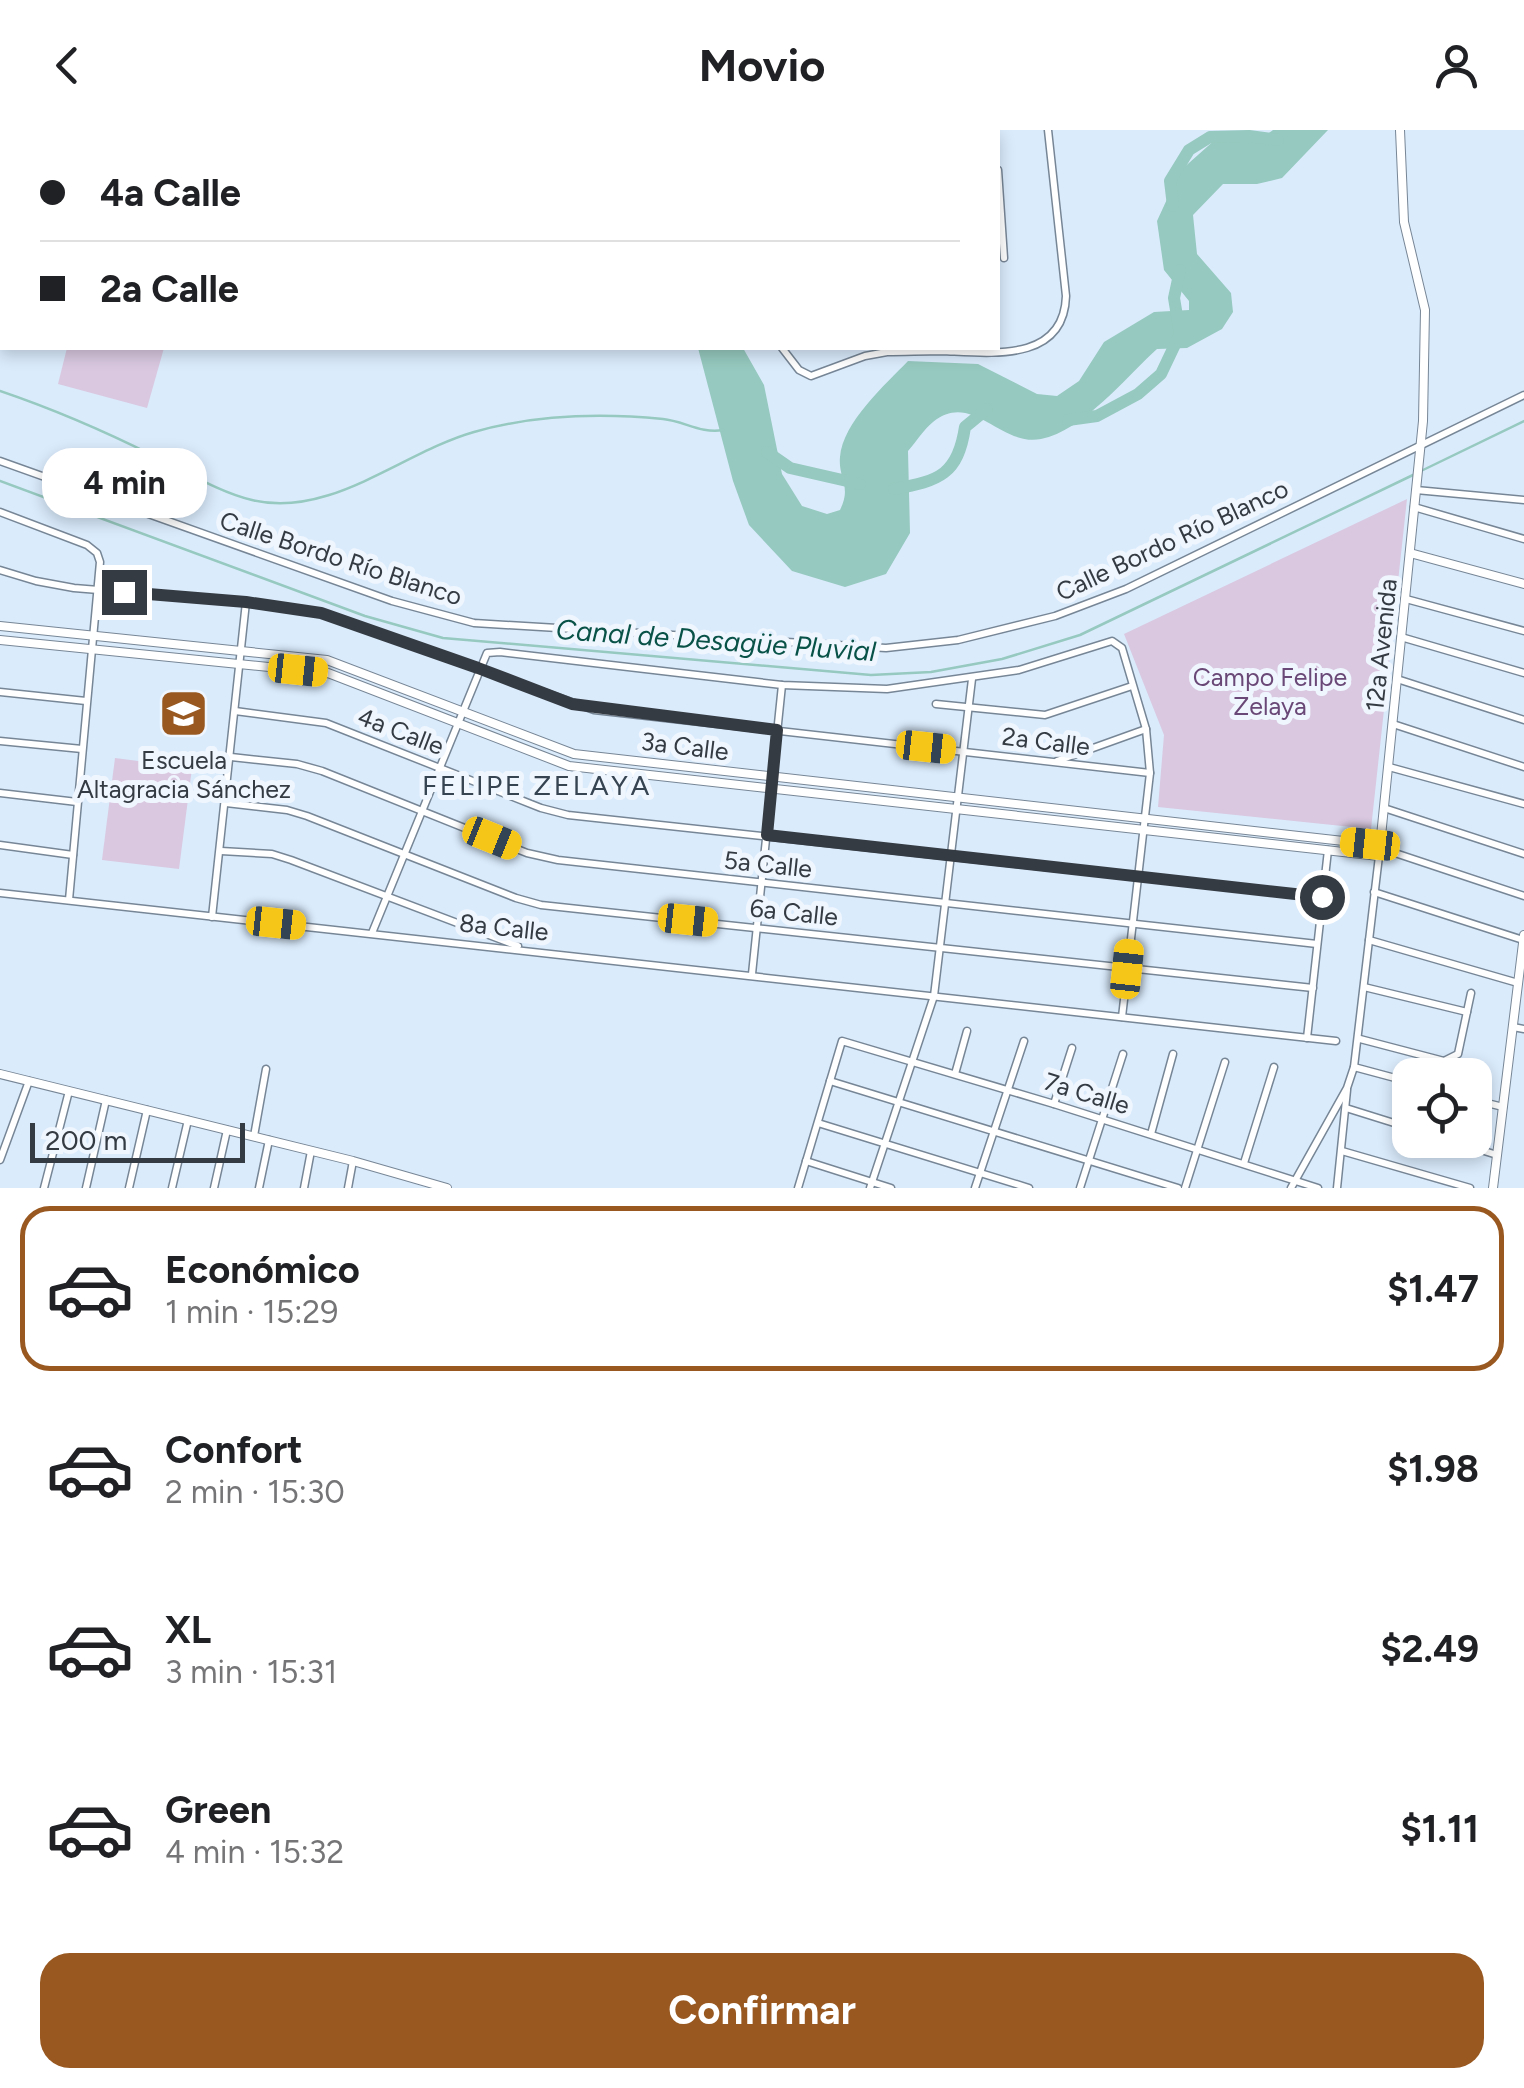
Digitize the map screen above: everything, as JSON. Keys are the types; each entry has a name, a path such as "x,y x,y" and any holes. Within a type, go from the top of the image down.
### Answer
{"street":[{"path":"784,350 799,370 812,376 887,352 1022,351 1059,328 1066,315 1066,296 1048,130"},
{"name":"12a Avenida","path":"1347,1088 1360,1039 1420,446 1426,310 1404,222 1400,130"},
{"path":"1000,199 1004,258"},
{"name":"Calle Bordo Río Blanco","path":"0,461 392,602 474,623 886,648 958,640 1055,616 1126,588 1524,395"},
{"path":"1416,490 1524,500"},
{"path":"1414,506 1524,539"},
{"path":"0,512 93,549 100,562 69,900"},
{"path":"1410,553 1524,584"},
{"name":"2a Calle","path":"0,570 36,581 98,591 246,602 337,618 594,710 1150,773"},
{"path":"1406,599 1524,631"},
{"path":"212,917 246,602"},
{"name":"3a Calle","path":"0,626 328,660 574,754 1370,844 1379,852"},
{"path":"1401,638 1524,673"},
{"name":"3a Calle","path":"0,640 328,673 569,766 1328,850 1379,852"},
{"path":"372,933 478,668 484,656 493,652 782,685 888,690 1019,670 1112,640 1122,648 1146,729 1150,773 1122,1017"},
{"path":"871,1185 934,996 972,679"},
{"path":"1398,679 1524,720"},
{"path":"752,974 782,685"},
{"path":"936,704 1045,715 1132,686"},
{"path":"0,692 86,701"},
{"name":"4a Calle","path":"235,711 308,718 541,808 568,814 1322,897"},
{"path":"1393,724 1524,767"},
{"path":"1056,762 1146,729"},
{"path":"0,741 82,749"},
{"name":"5a Calle","path":"231,757 298,764 527,852 558,860 1317,944"},
{"path":"1389,767 1524,804"},
{"path":"0,793 77,802"},
{"name":"6a Calle","path":"226,804 286,810 516,898 541,904 1313,988"},
{"path":"1384,808 1524,854"},
{"path":"0,845 73,855"},
{"path":"1306,1038 1328,850"},
{"path":"221,851 272,854 528,950"},
{"path":"1379,852 1524,896"},
{"path":"1374,892 1524,938 1493,1188"},
{"name":"8a Calle","path":"0,893 1336,1041"},
{"path":"1369,940 1518,982"},
{"path":"1364,987 1467,1012"},
{"path":"1360,1039 1449,1060 1458,1054 1471,992"},
{"path":"1513,1027 1524,1029"},
{"path":"955,1074 967,1030"},
{"name":"7a Calle","path":"830,1081 842,1041 1151,1134 1244,1164 1292,1185 1318,1188"},
{"path":"976,1188 1024,1042"},
{"path":"1054,1104 1072,1048"},
{"path":"1080,1188 1123,1054"},
{"path":"1151,1134 1173,1054"},
{"path":"798,1188 830,1081 1182,1188 1225,1062"},
{"path":"1244,1164 1274,1066"},
{"path":"1354,1068 1392,1078"},
{"path":"254,1136 266,1070"},
{"path":"0,1074 353,1161 445,1188"},
{"path":"0,1160 29,1081"},
{"path":"1338,1188 1347,1088"},
{"path":"1292,1185 1347,1088"},
{"path":"44,1188 70,1091"},
{"path":"86,1188 106,1100"},
{"path":"1492,1105 1503,1108"},
{"path":"1346,1108 1392,1122"},
{"path":"129,1188 147,1110"},
{"path":"172,1188 188,1120"},
{"path":"818,1123 1029,1188"},
{"path":"214,1188 227,1130"},
{"path":"259,1188 269,1140"},
{"path":"304,1188 311,1151"},
{"path":"1342,1151 1470,1188"},
{"path":"1492,1153 1497,1155"},
{"path":"348,1188 353,1161"},
{"path":"806,1161 871,1185 891,1188"}],"green space":[{"path":"66,350 163,350 147,408 58,384"},
{"name":"Campo Felipe Zelaya","path":"1407,499 1371,829 1158,807 1164,735 1124,634"},
{"path":"115,758 192,768 179,869 102,860"}],"shaded area":[{"path":"1273,130 1328,130 1282,178 1257,184 1223,184 1193,215 1197,254 1231,293 1233,312 1222,329 1187,348 1157,349 1088,414 1057,434 1026,439 961,412 933,422 908,451 910,533 886,574 845,587 792,571 749,525 733,481 699,350 744,350 764,385 782,474 802,506 827,514 840,510 845,495 840,465 843,444 866,405 908,361 978,364 1037,394 1057,396 1079,381 1104,342 1154,312 1189,310 1189,301 1164,270 1157,221 1180,171 1217,138 1259,140"}],"waterway":[{"path":"1173,206 1170,181 1189,150 1210,137 1278,140"},
{"path":"1068,420 1097,416 1138,394 1161,374 1180,334 1174,298 1180,270"},
{"path":"0,391 97,429 227,492 281,503 338,492 447,441 521,422 568,416 616,416 663,419 723,430"},
{"path":"894,489 924,483 944,473 957,455 965,427 987,409"},
{"name":"Canal de Desagüe Pluvial","path":"1421,471 1524,421"},
{"path":"767,452 790,468 860,484"},
{"name":"Canal de Desagüe Pluvial","path":"0,481 365,616 443,638 871,675 931,672 1002,659 1080,635 1413,475"}],"place":[{"name":"Escuela Altagracia Sánchez","path":"184,714"}],"district":[{"name":"FELIPE ZELAYA","path":"537,785"}],"route":[{"path":"124,592 321,613 594,710 777,730 767,835 1322,897"}]}
